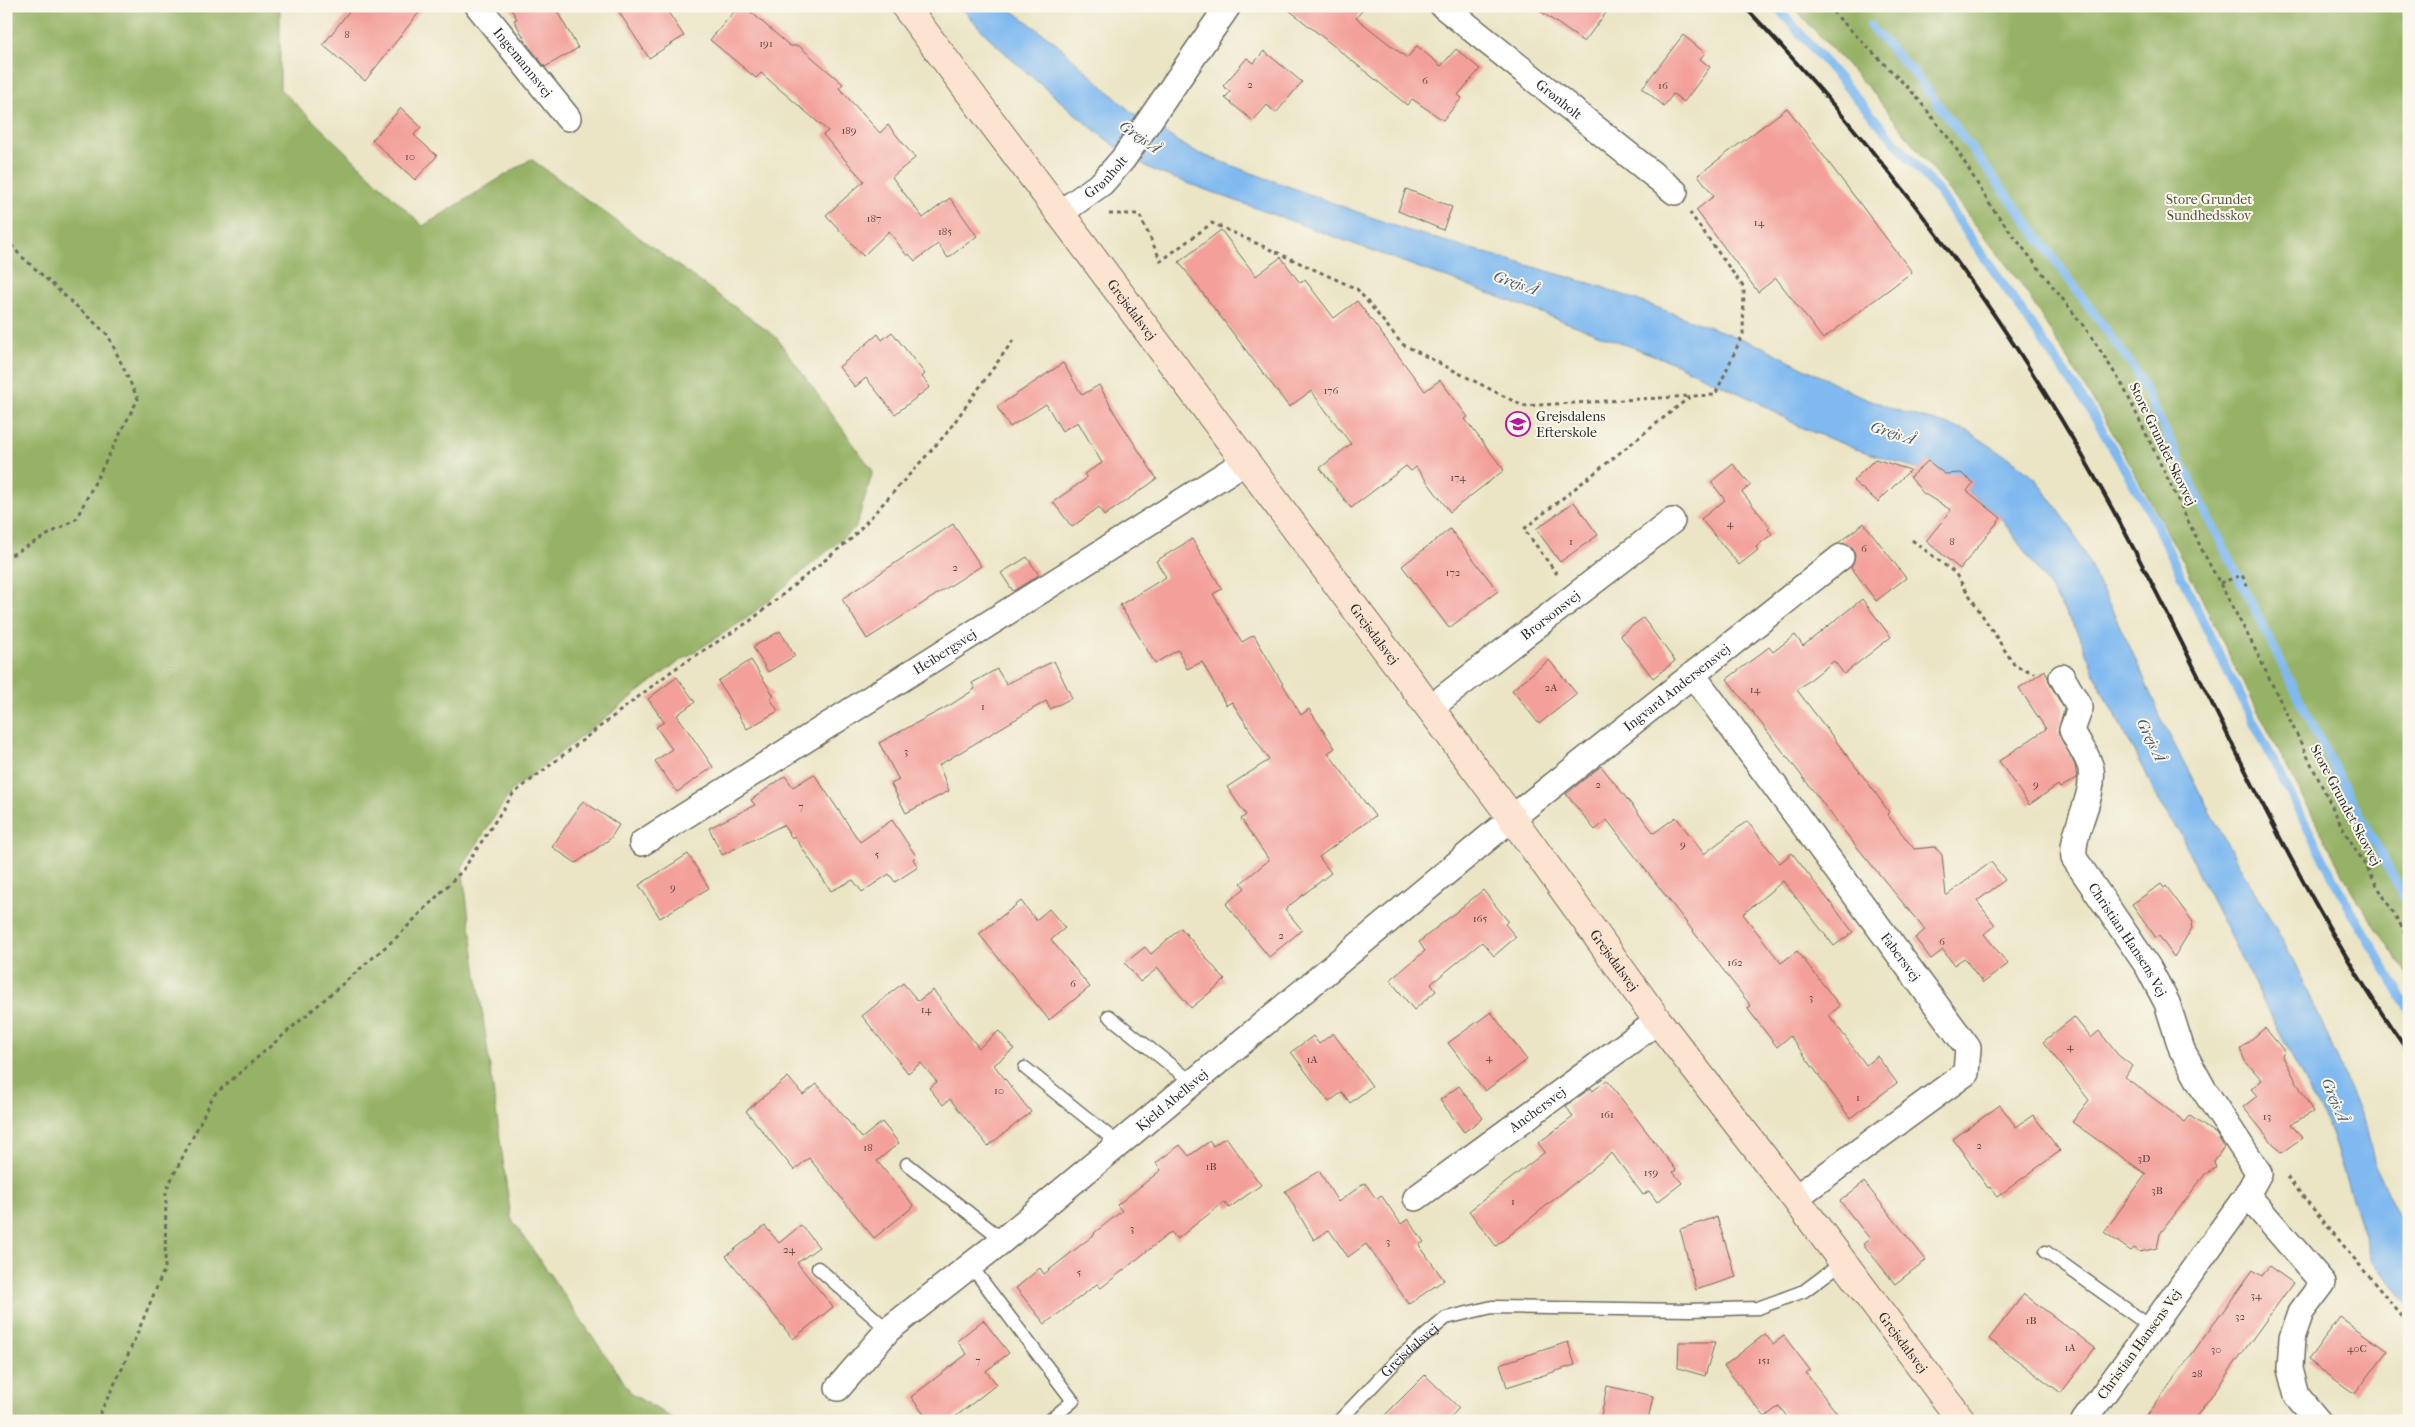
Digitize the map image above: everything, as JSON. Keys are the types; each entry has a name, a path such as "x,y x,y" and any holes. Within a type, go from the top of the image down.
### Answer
{"street":[{"name":"Ingemannsvej","path":"478,6 568,118"},
{"name":"Grejsdalsvej","path":"905,6 1512,818 1658,1021 1795,1198 1962,1421"},
{"name":"Grønholt","path":"1059,214 1102,183 1123,158 1228,6"},
{"name":"Grønholt","path":"1443,6 1675,192"},
{"name":"Heibergsvej","path":"642,843 1246,461"},
{"name":"Brorsonsvej","path":"1430,708 1672,521"},
{"name":"Ingvard Andersensvej","path":"1512,818 1841,557"},
{"name":"Fabersvej","path":"1693,675 1968,1048 1966,1073 1795,1198"},
{"name":"Christian Hansens Vej","path":"2062,678 2080,708 2072,730 2091,769 2087,808 2073,849 2074,858 2148,967 2167,1003 2185,1056 2204,1090 2259,1173 2247,1194 2084,1421"},
{"name":"Kjeld Abellsvej","path":"838,1388 888,1330 971,1266 1120,1144 1512,818"},
{"name":"Anchersvej","path":"1416,1198 1658,1021"},
{"path":"2247,1194 2323,1282 2301,1312 2292,1338 2290,1368 2297,1396 2318,1421"}],"lane":[{"path":"1108,1016 1192,1083"},
{"path":"1025,1068 1120,1144"},
{"path":"907,1164 1003,1240"},
{"path":"2046,1252 2151,1327"},
{"name":"Grejsdalsvej","path":"1339,1421 1402,1355 1446,1318 1492,1307 1690,1310 1758,1308 1804,1291 1843,1262"},
{"path":"971,1266 1073,1402 1049,1421"},
{"path":"818,1268 888,1330"}],"path":[{"name":"Store Grundet Skovvej","path":"1827,6 1914,94 1954,145 1992,208 2089,333 2123,386 2341,825 2409,939"},
{"path":"1104,214 1139,214 1161,261 1212,223 1357,289 1402,344 1523,406 1715,395 1743,334 1744,288 1675,192"},
{"path":"6,238 19,254 108,335 138,399 76,519 6,558"},
{"path":"96,1421 122,1370 165,1268 166,1190 214,1095 398,936 463,870 513,794 673,670 750,621 851,539 946,434 1014,340"},
{"path":"1574,597 1524,529 1691,396"},
{"path":"1912,540 1955,573 2015,666 2044,676 2056,675 2062,678"},
{"path":"2220,583 2242,575 2249,590"},
{"path":"2259,1173 2288,1177 2409,1325"}],"green space":[{"path":"6,6 280,6 280,89 423,226 531,159 776,337 873,471 856,527 747,618 671,667 512,790 462,867 511,1218 632,1394 677,1421 6,1421"},
{"name":"Store Grundet Sundhedsskov","path":"1792,6 2409,6 2409,977 2353,893 2233,663 2186,566 2111,430 2022,285 1874,94"}],"water":[{"name":"Grejs Å","path":"960,6 1006,6 1056,43 1131,112 1195,152 1406,230 1599,286 1761,346 1854,393 1896,410 1966,430 2018,464 2037,480 2072,529 2130,647 2166,729 2230,849 2286,946 2310,995 2366,1127 2374,1160 2388,1195 2409,1237 2409,1307 2372,1260 2331,1133 2197,872 2182,836 2158,801 2145,771 2100,687 2079,635 2050,588 2001,518 1967,491 1973,483 1951,479 1929,461 1919,469 1856,449 1800,427 1756,401 1672,362 1157,172 1109,142 1037,82 984,33"}],"building":[{"path":"353,6 424,6 365,81 323,45"},
{"path":"509,6 554,6 578,48 545,67 528,45 514,20 517,19"},
{"path":"615,6 664,6 684,36 649,58"},
{"path":"739,6 744,6 790,46 799,46 843,84 839,88 880,133 888,125 915,158 892,177 923,218 950,198 977,236 948,258 938,244 915,261 909,254 907,256 889,231 863,256 826,215 864,181 823,135 828,131 761,73 756,78 710,40"},
{"path":"1284,6 1366,6 1356,18 1407,58 1417,46 1441,66 1456,49 1480,69 1458,95 1462,98 1443,120 1412,99 1407,105"},
{"path":"1533,6 1611,6 1584,42"},
{"path":"1683,35 1705,53 1700,59 1710,67 1684,102 1673,94 1664,106 1642,88"},
{"path":"1264,51 1302,82 1276,113 1267,105 1253,121 1225,98 1230,92 1223,86 1247,58 1254,63"},
{"path":"401,108 421,127 414,135 437,156 415,180 372,140"},
{"path":"1787,108 1912,272 1823,339 1776,278 1758,292 1696,210 1714,196 1698,175"},
{"path":"1406,189 1452,207 1443,230 1398,211"},
{"path":"1221,230 1256,276 1281,257 1300,283 1305,280 1334,318 1357,301 1425,391 1440,380 1468,417 1465,419 1504,470 1450,512 1416,467 1411,471 1406,466 1351,508 1320,468 1351,444 1311,391 1289,407 1179,262"},
{"path":"892,332 925,374 922,377 930,387 895,414 866,378 855,387 839,367 878,334 882,340"},
{"path":"1063,363 1082,395 1099,385 1157,479 1104,516 1099,507 1072,527 1053,502 1087,478 1084,474 1102,463 1078,422 1062,431 1046,404 1010,427 997,407"},
{"path":"1875,459 1910,470 1878,502 1853,481"},
{"path":"1928,461 1945,474 1961,473 1973,483 1967,491 2001,518 1960,569 1926,541 1951,510 1923,493 1910,477"},
{"path":"1733,464 1751,485 1742,492 1770,527 1768,529 1772,534 1756,547 1758,550 1739,565 1701,519 1725,500 1711,482"},
{"path":"1574,502 1598,535 1560,562 1536,529"},
{"path":"1864,523 1906,578 1876,601 1851,567 1855,555 1853,548 1846,544 1838,543"},
{"path":"953,524 981,566 867,639 842,599"},
{"path":"1450,529 1498,591 1449,628 1402,566"},
{"path":"1192,539 1222,589 1213,594 1242,642 1254,635 1301,715 1309,709 1335,748 1328,753 1375,816 1319,857 1331,873 1285,909 1302,930 1269,957 1226,904 1245,888 1241,883 1269,860 1241,819 1246,815 1227,787 1269,760 1232,702 1226,705 1202,662 1187,669 1178,650 1155,663 1120,605 1166,577 1156,561"},
{"path":"1027,557 1039,575 1013,591 1001,573"},
{"path":"1862,599 1891,637 1844,674 1834,661 1797,690 1869,784 1889,812 1887,814 1914,849 1935,847 1942,855 1946,896 1991,862 2005,880 1977,901 1995,925 1984,934 2008,964 1983,983 1964,958 1954,965 1943,950 1931,959 1915,938 1925,930 1848,836 1727,679 1769,647 1773,652 1795,635 1803,646"},
{"path":"1643,618 1675,661 1653,678 1620,635"},
{"path":"780,631 795,656 768,672 753,647"},
{"path":"751,660 774,696 770,698 778,711 747,729 718,681"},
{"path":"1549,660 1577,694 1539,724 1512,690"},
{"path":"1054,661 1072,698 1050,709 1046,701 939,765 949,791 906,813 891,784 899,780 879,743 952,704 975,689 972,683 997,669 1006,684"},
{"path":"2045,670 2050,684 2064,709 2058,731 2075,765 2077,778 2060,788 2058,785 2029,805 1999,761 2046,729 2019,688"},
{"path":"677,677 695,702 677,715 713,767 677,792 655,761 672,749 656,727 664,722 648,699"},
{"path":"1601,766 1654,833 1676,817 1704,854 1747,821 1780,863 1792,853 1853,932 1834,946 1783,881 1743,914 1781,963 1797,951 1840,1006 1829,1015 1866,1065 1877,1056 1897,1083 1850,1118 1790,1036 1777,1047 1747,1008 1751,1006 1607,820 1595,830 1566,794"},
{"path":"814,774 860,842 892,820 916,856 913,859 918,867 895,882 889,874 862,892 853,880 831,891 794,836 792,838 783,825 722,855 709,828 755,805 751,800 785,776 793,787"},
{"path":"583,801 619,825 610,839 576,863 552,847"},
{"path":"688,854 709,888 660,918 639,885"},
{"path":"2161,884 2164,888 2166,886 2193,922 2192,928 2174,957 2159,936 2156,938 2132,904"},
{"path":"1483,890 1508,921 1505,924 1516,937 1494,956 1482,942 1431,984 1436,991 1414,1010 1390,980 1425,951 1419,942"},
{"path":"1021,901 1036,920 1049,909 1065,928 1051,940 1090,987 1049,1020 979,934"},
{"path":"1181,928 1225,980 1191,1008 1158,968 1140,982 1125,963 1145,947 1151,954"},
{"path":"903,983 918,1001 933,990 979,1048 999,1031 1014,1049 994,1065 1031,1112 988,1146 950,1099 943,1105 929,1088 937,1082 921,1063 908,1073 862,1016"},
{"path":"1491,1012 1527,1060 1485,1091 1448,1043"},
{"path":"2074,1017 2091,1038 2099,1031 2118,1055 2132,1066 2125,1077 2185,1122 2190,1116 2216,1134 2224,1147 2214,1161 2216,1168 2205,1174 2160,1234 2157,1248 2140,1252 2134,1248 2131,1251 2104,1232 2146,1174 2072,1122 2089,1100 2043,1042"},
{"path":"2265,1028 2285,1052 2282,1055 2313,1112 2291,1124 2302,1138 2281,1153 2243,1107 2257,1096 2251,1089 2262,1080 2245,1061 2240,1049"},
{"path":"1333,1033 1372,1086 1350,1103 1342,1092 1329,1102 1291,1052 1313,1036 1319,1044"},
{"path":"788,1077 803,1095 817,1084 862,1138 882,1122 899,1143 877,1161 914,1206 874,1238 809,1158 794,1170 746,1111"},
{"path":"1607,1080 1676,1170 1673,1172 1682,1183 1657,1202 1649,1191 1643,1195 1612,1153 1496,1246 1469,1211 1545,1152 1538,1143 1573,1117 1566,1106 1591,1088 1593,1091"},
{"path":"1459,1086 1483,1118 1464,1132 1440,1100"},
{"path":"2000,1105 2016,1127 2033,1115 2060,1151 1997,1197 1990,1187 1988,1188 1953,1139"},
{"path":"1226,1137 1261,1185 1229,1208 1224,1202 1177,1239 1171,1232 1101,1288 1097,1284 1045,1324 1016,1288 1040,1268 1044,1274 1122,1211 1117,1205 1161,1170 1156,1163 1180,1145 1189,1156 1210,1141 1213,1146"},
{"path":"1319,1171 1338,1202 1365,1183 1376,1199 1381,1195 1401,1224 1408,1219 1424,1242 1419,1245 1444,1280 1409,1304 1366,1244 1348,1257 1329,1230 1314,1240 1285,1191"},
{"path":"1864,1182 1926,1260 1895,1284 1863,1244 1870,1239 1840,1201"},
{"path":"1717,1217 1736,1277 1696,1290 1680,1229"},
{"path":"801,1225 819,1247 797,1263 833,1307 793,1339 726,1256 765,1226 779,1243"},
{"path":"2269,1266 2293,1283 2193,1421 2143,1421 2253,1270 2262,1276"},
{"path":"2024,1294 2095,1348 2061,1393 1989,1339"},
{"path":"2340,1317 2387,1351 2355,1394 2308,1360"},
{"path":"983,1320 1009,1353 986,1371 997,1384 950,1421 929,1421 911,1397 967,1354 957,1341"},
{"path":"1765,1334 1773,1344 1784,1336 1810,1370 1806,1373 1843,1421 1790,1421 1779,1406 1765,1417 1724,1366"},
{"path":"1568,1342 1575,1365 1507,1387 1500,1364"},
{"path":"1679,1342 1715,1342 1705,1376 1678,1368"},
{"path":"1425,1375 1459,1408 1447,1421 1379,1421"},
{"path":"1607,1386 1653,1396 1648,1421 1600,1421"}],"waterway":[{"path":"1776,6 1938,191 2088,406 2152,516 2215,646 2337,886 2409,1010"},
{"path":"1870,26 1914,73 2019,211 2134,368 2326,752 2409,906"}],"railway":[{"path":"1744,6 1794,60 1889,172 1934,230 2018,350 2094,476 2133,548 2244,769 2321,914 2363,985 2409,1053"}],"place":[{"name":"Grejsdalens Efterskole","path":"1518,424"}]}
